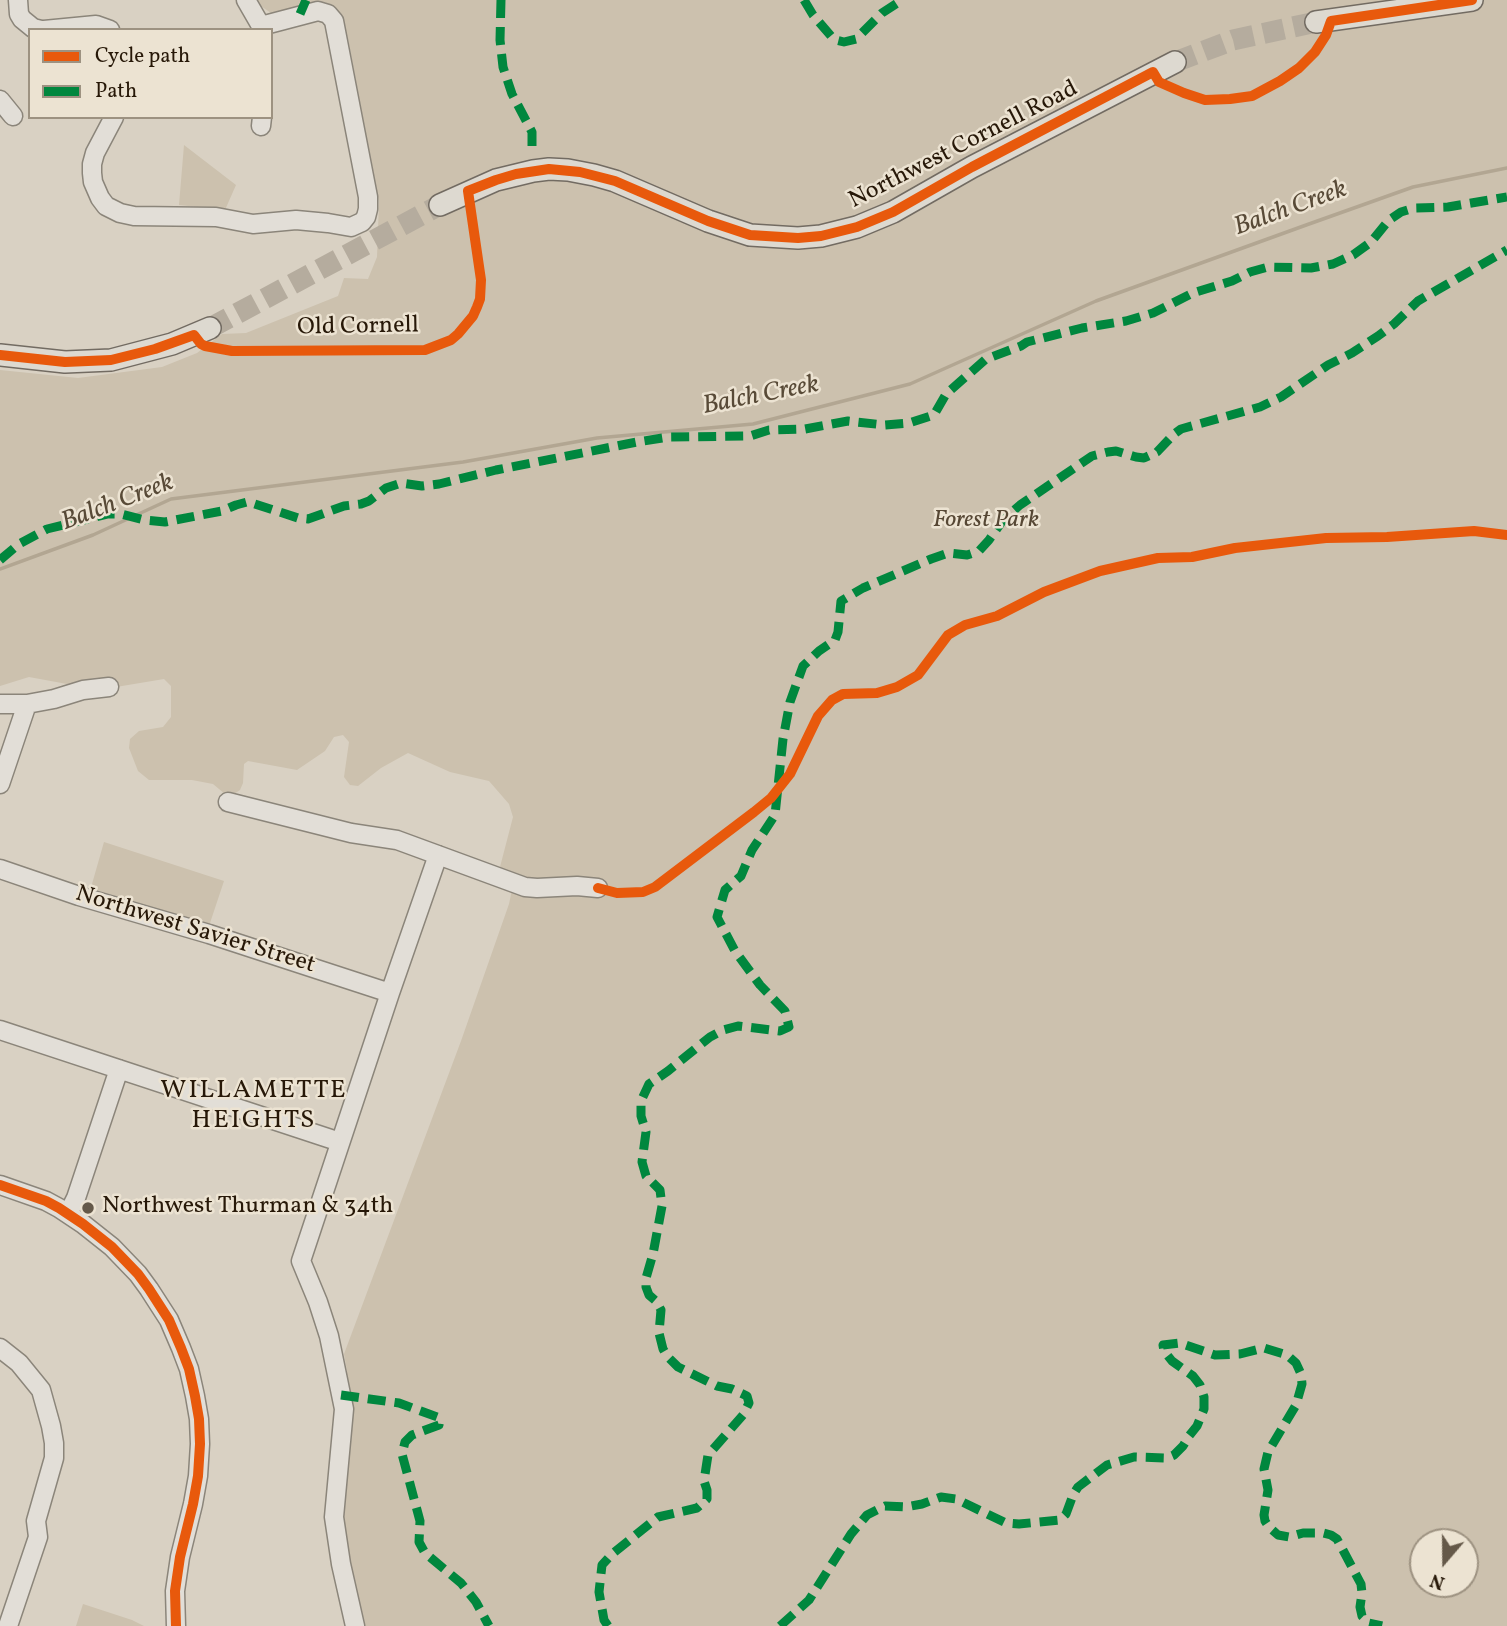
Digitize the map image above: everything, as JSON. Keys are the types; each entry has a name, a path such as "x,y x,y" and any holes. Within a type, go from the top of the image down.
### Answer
{"main road":[{"path":"1324,21 1472,0"},
{"name":"Northwest Cornell Road","path":"440,205 496,180 533,171 568,170 615,181 708,221 750,235 798,238 821,236 893,212 1059,120 1174,62"},
{"path":"0,355 65,362 111,360 172,344 210,328"}],"street":[{"path":"18,0 19,14 33,28"},
{"path":"113,119 96,153 92,173 100,198 106,206 120,213 134,216 216,217 253,224 296,220 351,227 362,222 366,217 368,197 334,21 328,14 318,11 262,28 246,0"},
{"path":"64,28 96,25 104,28"},
{"path":"0,100 13,116"},
{"path":"0,705 27,704 83,690 109,688"},
{"path":"0,784 27,704"},
{"path":"228,802 351,833 397,840 525,887 598,888"},
{"path":"355,1626 334,1517 344,1409 329,1336 301,1261 438,855"},
{"name":"Northwest Savier Street","path":"0,869 390,993"},
{"path":"0,1030 340,1142"},
{"path":"68,1214 76,1198 119,1069"},
{"path":"0,1185 46,1202 68,1214 112,1247 138,1274 160,1304 189,1369 199,1419 200,1444 198,1476 175,1591 176,1626"},
{"path":"0,1348 19,1363 41,1390 51,1426 54,1458 37,1517 38,1537 8,1626"}],"green space":[{"name":"Forest Park","path":"256,0 1507,0 1507,1626 358,1626 342,1527 349,1402 344,1354 509,904 514,880 500,867 513,817 509,804 489,781 450,772 408,753 381,768 358,786 350,785 344,777 349,742 343,735 334,737 325,751 297,770 248,761 244,764 243,783 240,790 234,794 225,794 213,784 192,780 149,780 138,771 129,748 130,739 139,731 163,727 171,717 171,686 164,679 116,687 67,684 29,677 0,686 0,370 78,378 162,367 197,353 222,334 246,333 338,296 344,278 368,279 377,257 379,202 348,39 341,16 334,6 324,2 285,13 271,13"},
{"path":"184,145 236,185 225,210 179,205"},
{"path":"104,842 224,881 208,929 90,891"},
{"path":"83,1604 132,1620 144,1626 76,1626"}],"waterway":[{"name":"Balch Creek","path":"0,569 93,535 171,499 463,462 597,438 753,424 910,384 1096,301 1413,187 1507,168"}],"tunnel":[{"path":"1175,62 1233,40 1316,22"},
{"path":"210,328 440,205"}],"marked path":[{"path":"300,14 306,0"},
{"path":"501,0 500,40 503,67 512,94 532,132 532,146"},
{"path":"804,0 831,36 844,42 856,39 882,13 902,0"},
{"path":"0,560 19,544 47,529 108,514 165,522 222,511 247,502 308,519 344,506 369,501 386,488 401,483 422,486 439,484 637,442 669,437 750,436 769,430 805,429 848,421 884,425 909,423 934,415 946,394 986,359 1027,342 1153,313 1193,293 1268,267 1311,268 1333,264 1353,255 1371,242 1389,220 1414,208 1448,207 1507,197"},
{"path":"608,1626 604,1620 599,1592 602,1565 658,1517 697,1508 707,1499 704,1481 708,1455 743,1415 749,1403 747,1396 717,1386 678,1367 663,1349 659,1333 661,1310 646,1287 662,1206 660,1190 646,1176 642,1162 646,1132 641,1116 641,1101 649,1084 723,1030 738,1026 780,1031 789,1027 785,1011 760,985 735,951 717,917 725,890 741,876 752,850 775,815 790,702 803,666 835,640 841,601 863,588 931,559 948,553 967,555 979,551 1003,520 1020,505 1092,456 1116,451 1144,458 1157,452 1181,429 1260,407 1281,397 1378,336 1418,301 1507,250"},
{"path":"780,1626 809,1600 851,1534 867,1515 885,1506 906,1507 941,1497 956,1499 1006,1523 1060,1520 1066,1514 1078,1487 1107,1465 1134,1457 1167,1458 1174,1455 1197,1426 1204,1409 1200,1385 1164,1351 1163,1345 1180,1343 1215,1355 1240,1354 1264,1348 1287,1355 1296,1363 1302,1384 1296,1405 1268,1452 1264,1469 1268,1490 1265,1521 1278,1535 1289,1537 1303,1533 1323,1533 1337,1539 1361,1584 1362,1616 1369,1623 1382,1626"},
{"path":"341,1395 399,1403 440,1418 439,1425 412,1435 405,1442 402,1454 420,1521 419,1542 425,1553 461,1583 476,1602 489,1626"}],"cycle path":[{"name":"Old Cornell","path":"0,355 65,362 111,360 155,349 194,335 205,346 232,351 425,350 451,340 473,316 477,307 481,280 468,191 496,180 549,169 580,172 615,181 708,221 750,235 798,238 821,236 857,227 893,212 972,167 1153,72 1159,82 1205,100 1252,96 1299,68 1315,52 1331,21 1472,0"},
{"path":"598,888 617,893 643,892 655,887 771,798 790,774 818,716 832,700 843,694 877,693 897,687 918,675 948,635 965,625 997,616 1044,592 1100,571 1158,558 1192,557 1235,548 1326,538 1474,531 1507,535"},
{"path":"0,1185 59,1208 112,1247 149,1289 169,1320 181,1348 195,1396 200,1444 198,1476 175,1591 176,1626"}],"place":[{"name":"Northwest Thurman & 34th","path":"88,1208"}],"district":[{"name":"WILLAMETTE HEIGHTS","path":"254,1107"}]}
